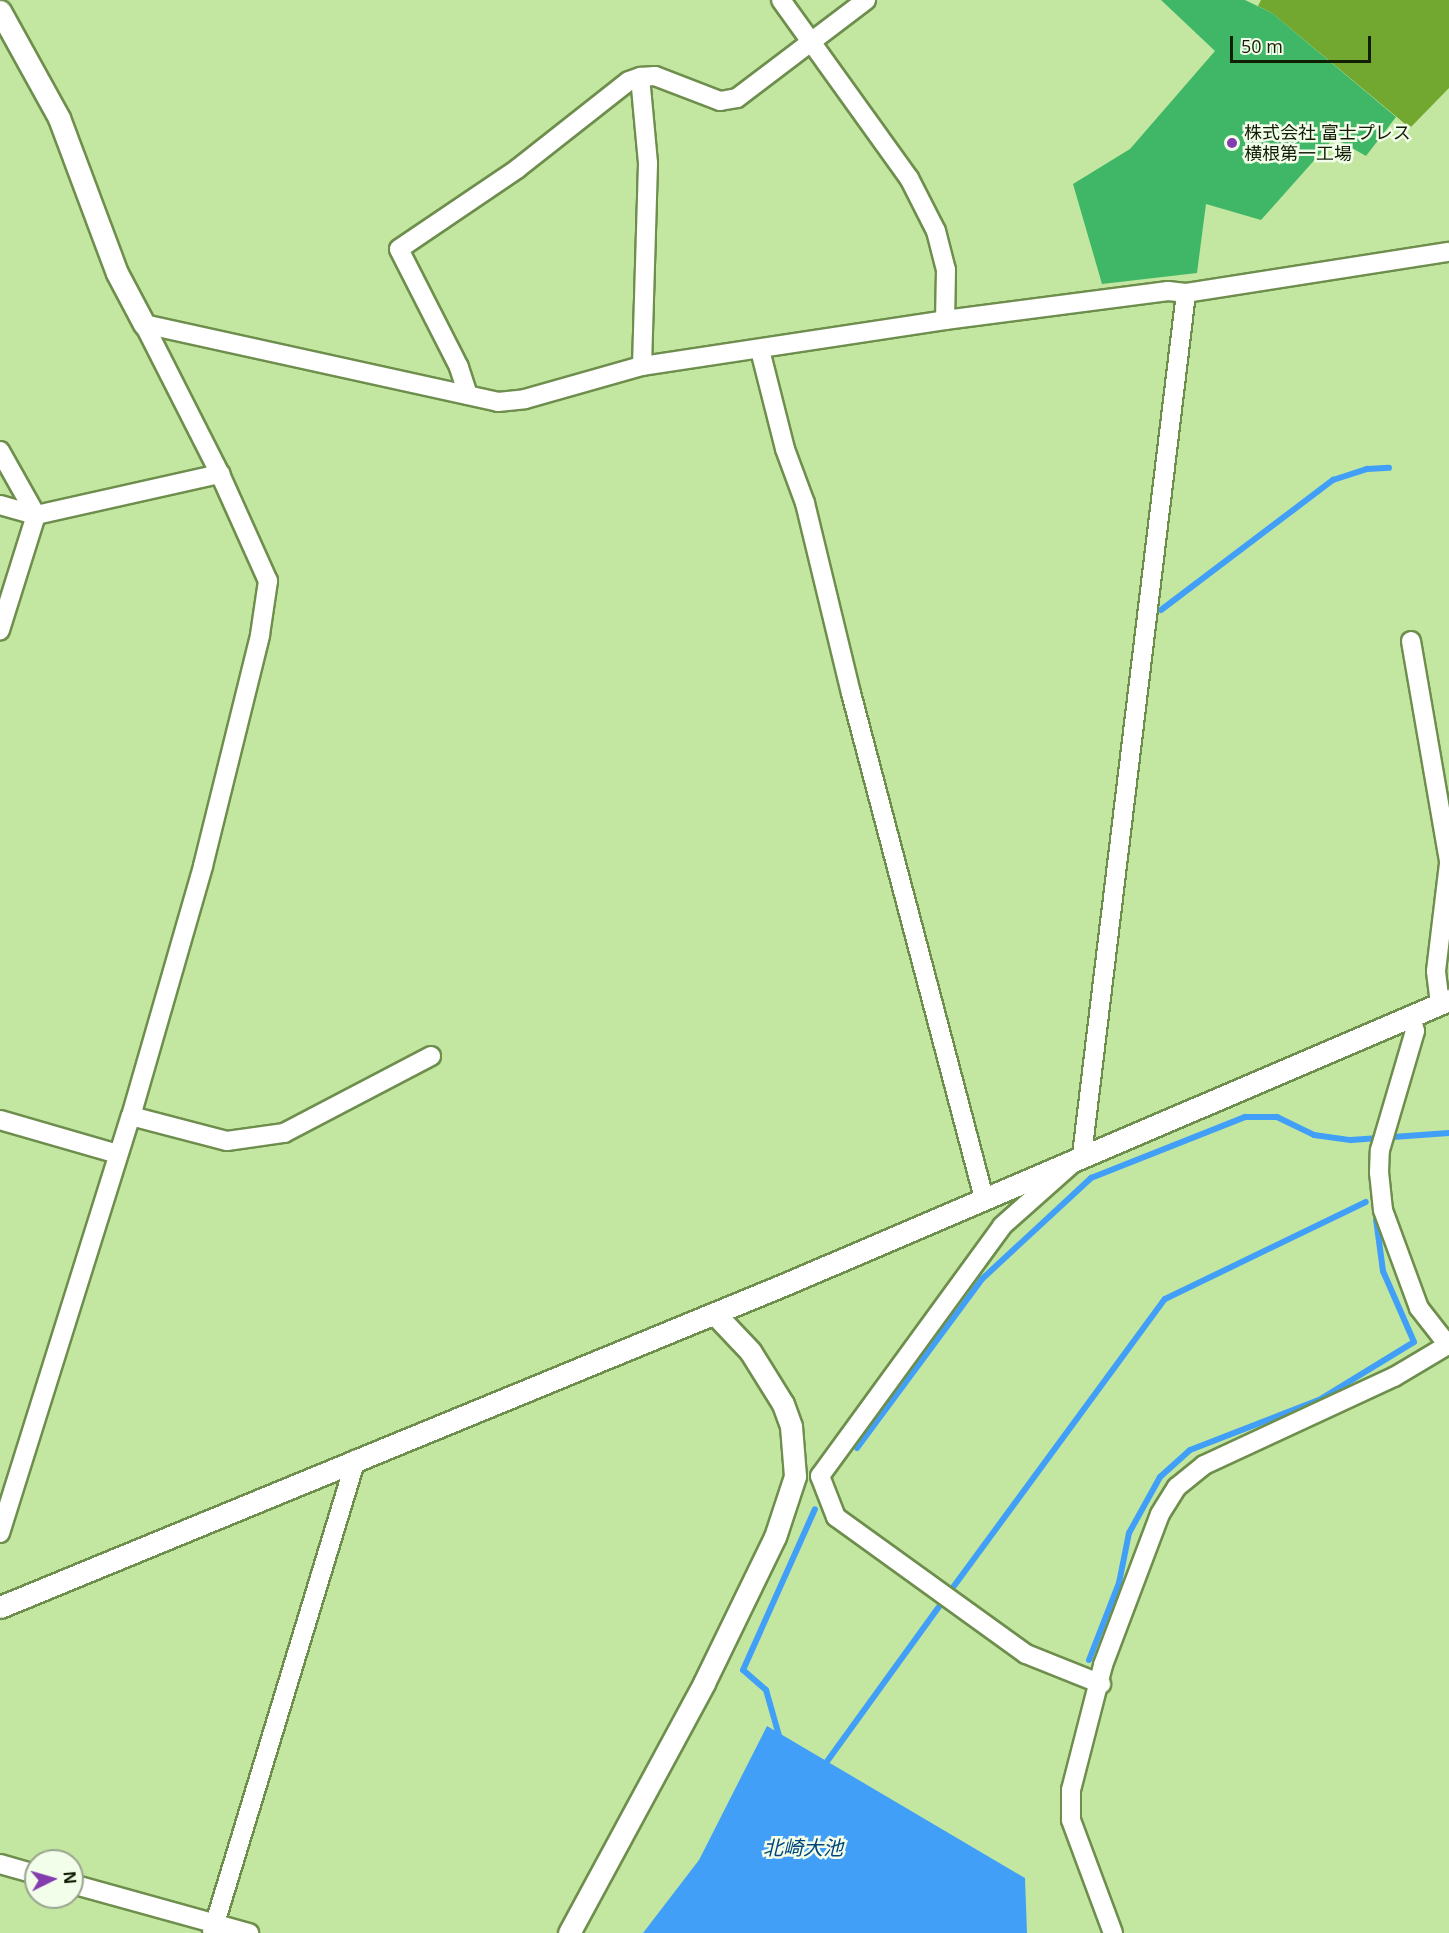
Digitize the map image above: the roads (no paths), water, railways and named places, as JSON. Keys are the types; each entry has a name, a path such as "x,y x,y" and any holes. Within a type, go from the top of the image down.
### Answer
{"street":[{"path":"781,0 909,178 936,231 946,270 945,320"},
{"path":"468,395 459,367 399,249 516,169 629,81 640,77 655,76 720,101 738,98 866,0"},
{"path":"0,11 58,118 117,273 220,474 268,581 260,635 203,866 131,1116 0,1533"},
{"path":"640,77 648,164 642,366"},
{"path":"144,324 498,402 525,399 642,366 760,350 945,320 1168,291 1186,293 1449,252"},
{"path":"820,1476 1002,1226 1082,1155 1186,293"},
{"path":"760,350 785,449 805,503 851,693 984,1197"},
{"path":"0,451 36,515 0,630"},
{"path":"0,505 36,515 220,474"},
{"path":"0,1607 714,1313 1444,1002 1436,971 1449,863 1411,641"},
{"path":"1113,1933 1071,1820 1076,1764 1101,1684 1103,1665 1160,1514 1177,1487 1204,1466 1394,1377 1448,1345 1419,1308 1383,1210 1382,1141 1415,1031 1412,1016"},
{"path":"131,1116 227,1141 284,1132 431,1056"},
{"path":"0,1120 118,1154"},
{"path":"568,1933 704,1683 775,1537 795,1476 791,1426 783,1404 750,1351 732,1328 714,1313"},
{"path":"214,1928 356,1459"},
{"path":"795,1476 820,1476"},
{"path":"820,1476 836,1517 1026,1654 1101,1684"},
{"path":"0,1864 24,1871"},
{"path":"84,1888 214,1928 249,1933"}],"water":[{"name":"北崎大池","path":"767,1726 1025,1878 1027,1933 643,1933 699,1860"}],"waterway":[{"path":"1161,610 1333,480 1367,469 1389,468"},
{"path":"857,1448 982,1279 1091,1178 1245,1117 1277,1117 1314,1135 1351,1140 1449,1133"},
{"path":"954,1586 1165,1299 1366,1202"},
{"path":"1089,1660 1119,1583 1129,1533 1160,1477 1190,1450 1319,1400 1414,1342 1383,1271 1376,1219"},
{"path":"780,1739 766,1690 743,1670 815,1509"},
{"path":"823,1767 939,1607"}],"place":[{"name":"株式会社 富士プレス 横根第一工場","path":"1232,143"}]}
